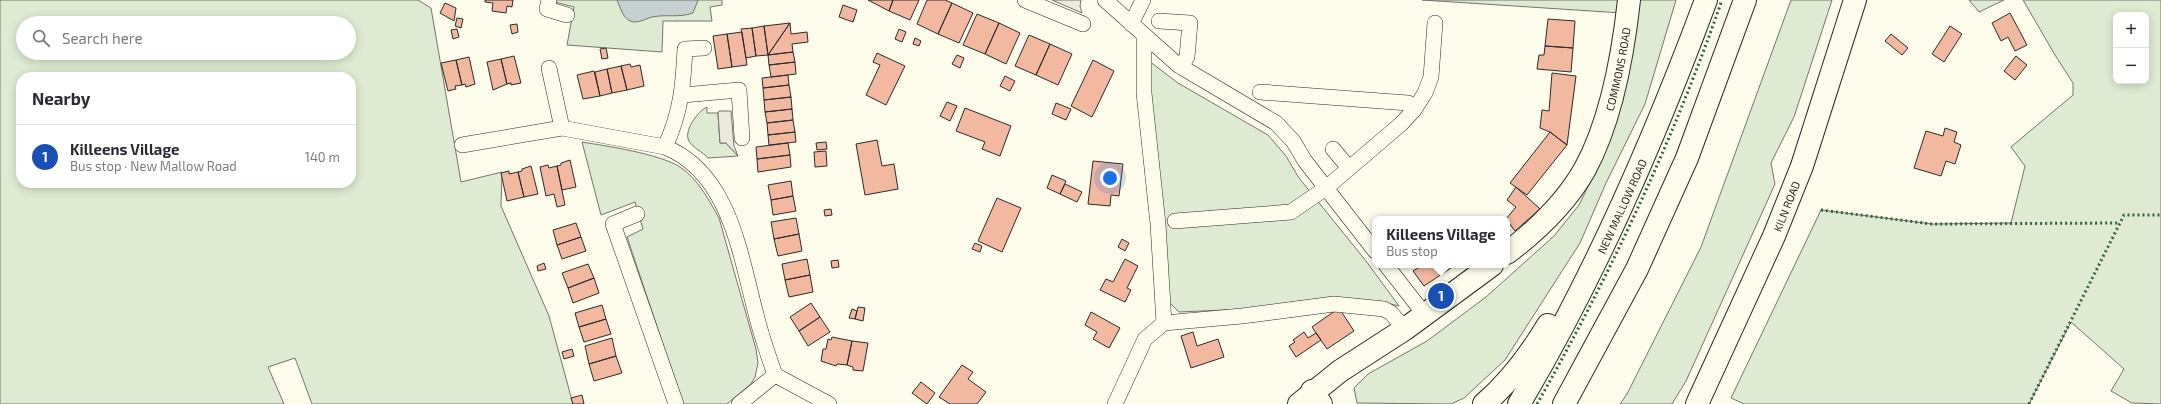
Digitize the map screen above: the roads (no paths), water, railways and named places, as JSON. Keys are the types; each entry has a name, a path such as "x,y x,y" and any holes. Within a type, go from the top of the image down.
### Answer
{"main road":[{"name":"COMMONS ROAD","path":"1510,250 1543,221 1575,185 1585,169 1599,136 1613,87 1629,0"},
{"name":"NEW MALLOW ROAD","path":"1519,404 1563,327 1630,190 1674,85 1706,0"},
{"path":"1564,404 1637,269 1687,158 1745,0"},
{"name":"KILN ROAD","path":"1697,404 1771,243 1799,173 1855,0"},
{"path":"1484,404 1504,386 1537,343 1630,190"},
{"path":"1311,400 1488,268"}],"street":[{"path":"549,0 546,9 567,15"},
{"path":"1025,0 1083,24"},
{"path":"1105,0 1181,67 1276,123 1293,141 1305,161 1372,247"},
{"path":"1131,24 1143,0"},
{"path":"1159,21 1190,23 1187,57 1181,67"},
{"path":"1175,221 1292,212 1326,188 1401,124 1414,110 1425,93 1431,77 1435,23"},
{"path":"1144,35 1144,93 1158,224 1164,323"},
{"path":"666,147 676,123 682,95 686,48 704,48"},
{"path":"549,68 562,128"},
{"path":"682,95 739,90 742,138"},
{"path":"1260,92 1408,103 1414,110"},
{"path":"462,145 562,128 666,147 680,153 706,177 724,207 738,243 757,319 775,375 829,404"},
{"path":"1333,149 1349,168"},
{"path":"637,214 613,224 676,404"},
{"path":"1388,268 1424,315"},
{"path":"1115,404 1146,338 1164,323 1242,316 1334,304 1391,312 1405,329"},
{"path":"739,404 775,375"}],"place":[{"name":"Killeens Village","path":"1441,296"}]}
